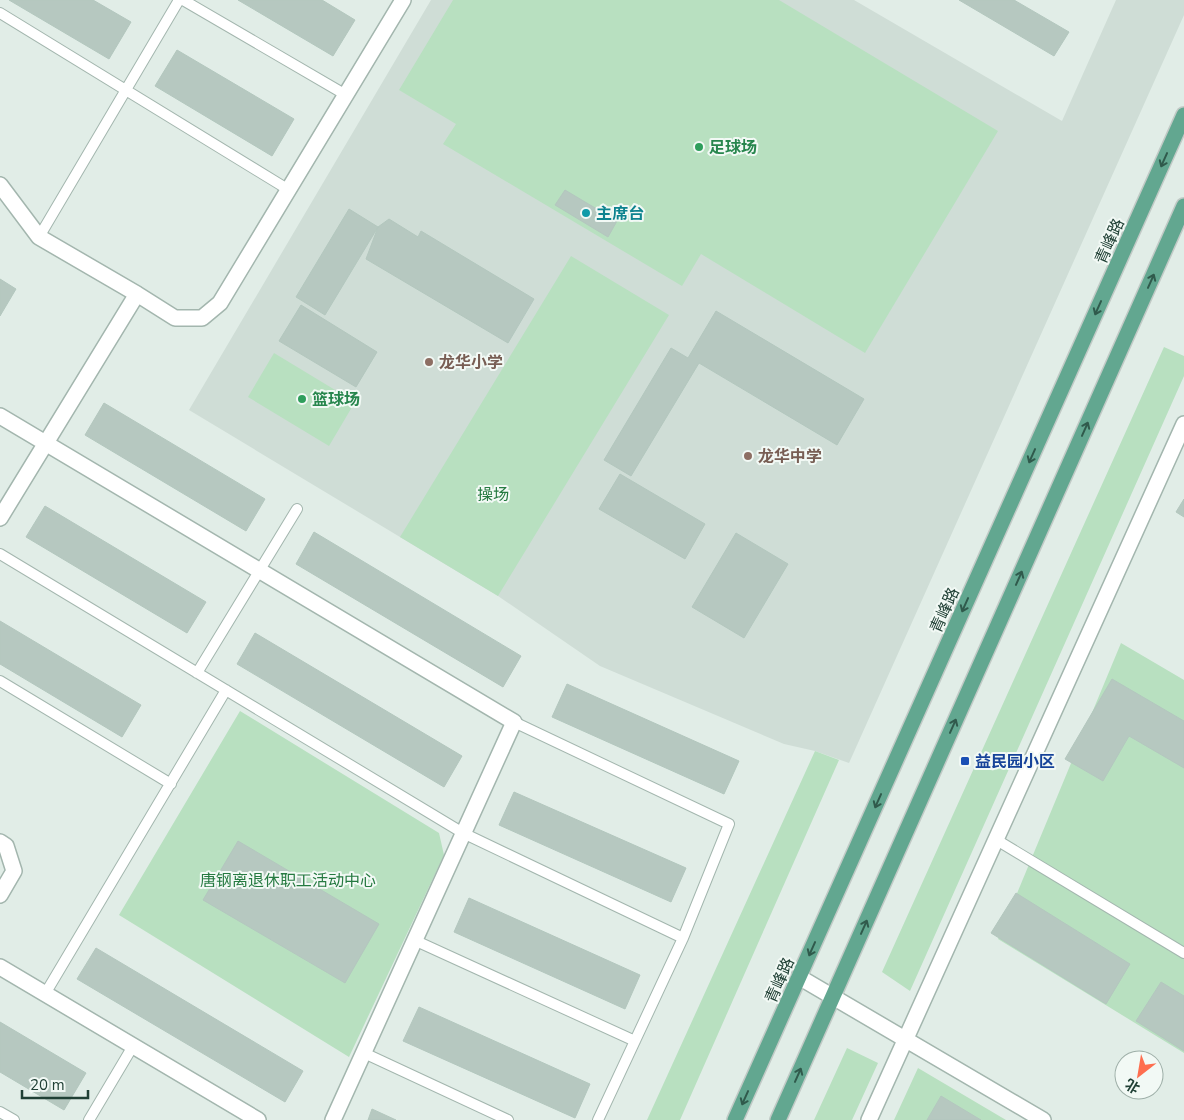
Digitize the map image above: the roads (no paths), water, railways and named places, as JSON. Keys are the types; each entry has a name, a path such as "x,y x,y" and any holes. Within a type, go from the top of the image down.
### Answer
{"main road":[{"name":"青峰路","path":"735,1120 1184,115"},
{"path":"778,1120 1184,206"}],"street":[{"path":"0,185 39,236 175,318 202,318 220,303 404,0"},
{"path":"0,518 137,294"},
{"path":"0,416 514,722 333,1120"},
{"path":"869,1120 1184,424"},
{"path":"0,842 6,846 14,871 0,895"},
{"path":"0,967 258,1120"},
{"path":"799,977 1043,1120"}],"lane":[{"path":"39,236 179,0"},
{"path":"183,0 346,95"},
{"path":"0,14 289,190"},
{"path":"197,673 297,509"},
{"path":"0,554 463,833 683,938"},
{"path":"0,681 170,784"},
{"path":"45,994 226,690"},
{"path":"514,722 729,824 683,938 598,1120"},
{"path":"995,839 1184,953"},
{"path":"414,940 635,1041"},
{"path":"90,1120 133,1046"},
{"path":"364,1053 508,1120"},
{"path":"0,1112 14,1120"}],"place":[{"name":"足球场","path":"699,147"},
{"name":"主席台","path":"586,213"},
{"name":"龙华小学","path":"429,362"},
{"name":"篮球场","path":"302,399"},
{"name":"龙华中学","path":"748,456"},
{"name":"益民园小区","path":"965,761"}],"park label":[{"name":"操场","path":"493,494"},
{"name":"唐钢离退休职工活动中心","path":"288,880"}]}
